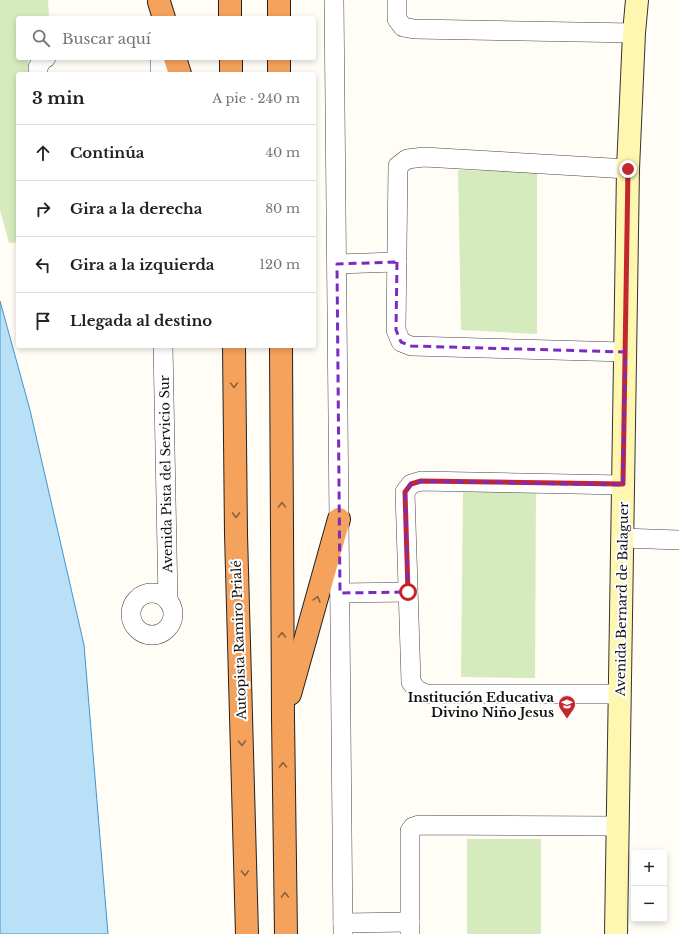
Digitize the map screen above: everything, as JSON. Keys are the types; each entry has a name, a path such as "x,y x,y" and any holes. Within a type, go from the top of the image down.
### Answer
{"highway":[{"path":"230,0 230,16"},
{"path":"279,0 279,16"},
{"path":"176,60 179,72"},
{"path":"231,60 231,72"},
{"path":"279,60 279,72"},
{"name":"Autopista Ramiro Prialé","path":"234,348 236,534 247,934"},
{"path":"281,348 286,934"},
{"path":"283,718 339,519"}],"street":[{"path":"334,0 343,928 410,928 410,832 413,827 419,824 618,826"},
{"path":"396,0 397,19 403,27 414,29 634,33"},
{"name":"Avenida Bernard de Balaguer","path":"616,934 628,169 634,33 637,0"},
{"path":"38,72 38,67 42,60"},
{"path":"160,60 160,72"},
{"path":"625,352 411,346 401,342 396,330 398,166 407,160 424,157 628,169"},
{"path":"336,264 397,262"},
{"name":"Avenida Pista del Servicio Sur","path":"163,348 168,601"},
{"path":"620,694 426,694 417,690 411,682 405,492 411,484 421,481 623,484"},
{"path":"622,538 679,540"},
{"path":"340,593 408,592"}],"highlighted area":[{"path":"397,262 396,330 401,342 411,346 625,352 623,485 421,481 411,484 405,492 408,592 340,593 337,264"}],"green space":[{"path":"0,0 48,0 49,16 16,16 16,60 28,60 28,72 16,72 16,242 9,243 0,210"},
{"path":"458,170 537,172 537,334 461,330"},
{"path":"463,489 536,490 535,678 461,677"},
{"path":"467,839 541,839 541,934 467,934"}],"water":[{"path":"0,301 30,410 84,645 108,934 0,934"}],"place":[{"name":"Institución Educativa Divino Niño Jesus","path":"567,719"}],"route":[{"path":"408,592 405,492 411,484 421,481 623,484 628,169"}]}
